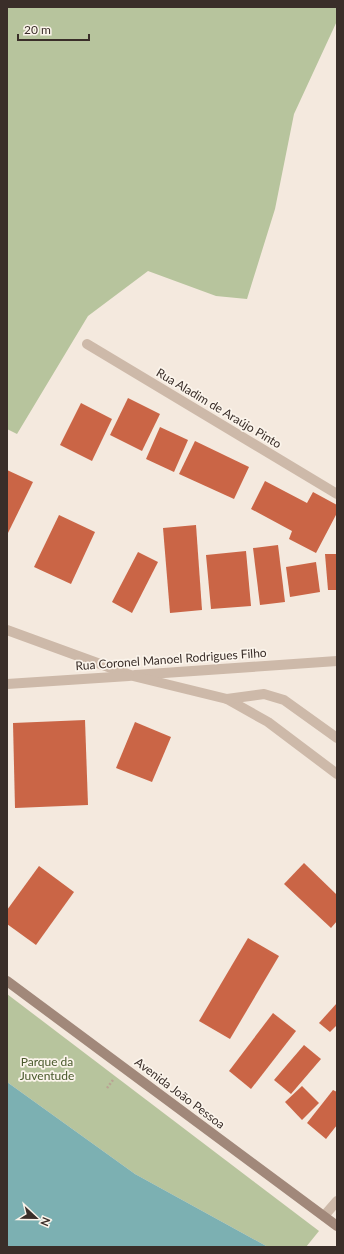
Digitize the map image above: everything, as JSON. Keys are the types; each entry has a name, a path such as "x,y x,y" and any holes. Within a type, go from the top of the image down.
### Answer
{"main road":[{"name":"Avenida João Pessoa","path":"7,981 337,1226"}],"street":[{"name":"Rua Aladim de Araújo Pinto","path":"87,344 337,494"},
{"path":"7,630 133,676 227,699 268,722 337,774"},
{"name":"Rua Coronel Manoel Rodrigues Filho","path":"7,684 337,660"},
{"path":"227,699 264,694 284,700 337,738"},
{"path":"324,1216 337,1201"}],"green space":[{"path":"7,7 337,7 337,21 294,114 275,209 247,299 216,296 148,271 88,316 17,434 7,429"},
{"name":"Parque da Juventude","path":"7,994 319,1231 306,1247 268,1247 135,1174 7,1082"}],"water":[{"path":"7,1082 135,1174 268,1247 7,1247"}],"building":[{"path":"128,398 160,414 142,451 110,435"},
{"path":"81,403 112,419 92,461 60,445"},
{"path":"160,427 188,440 174,472 146,459"},
{"path":"195,441 249,467 234,499 179,474"},
{"path":"7,470 33,482 7,535"},
{"path":"265,481 307,503 313,492 337,505 337,513 316,553 289,539 292,531 251,509"},
{"path":"59,515 95,532 71,584 34,567"},
{"path":"196,525 202,610 170,613 163,528"},
{"path":"278,545 285,602 260,605 253,548"},
{"path":"246,551 251,606 211,609 206,555"},
{"path":"138,552 158,562 132,613 112,602"},
{"path":"325,554 337,554 337,590 328,590"},
{"path":"316,562 320,592 290,597 286,567"},
{"path":"85,720 88,805 15,808 13,723"},
{"path":"135,722 171,737 152,782 116,768"},
{"path":"304,863 337,895 337,921 331,928 284,884"},
{"path":"39,866 74,892 36,945 7,924 7,910"},
{"path":"248,938 279,956 230,1039 199,1021"},
{"path":"337,1003 337,1025 330,1032 319,1023"},
{"path":"273,1013 296,1031 251,1089 229,1071"},
{"path":"304,1045 321,1059 291,1094 274,1080"},
{"path":"302,1086 319,1103 302,1120 285,1102"},
{"path":"333,1090 337,1092 337,1125 326,1139 307,1123"}]}
